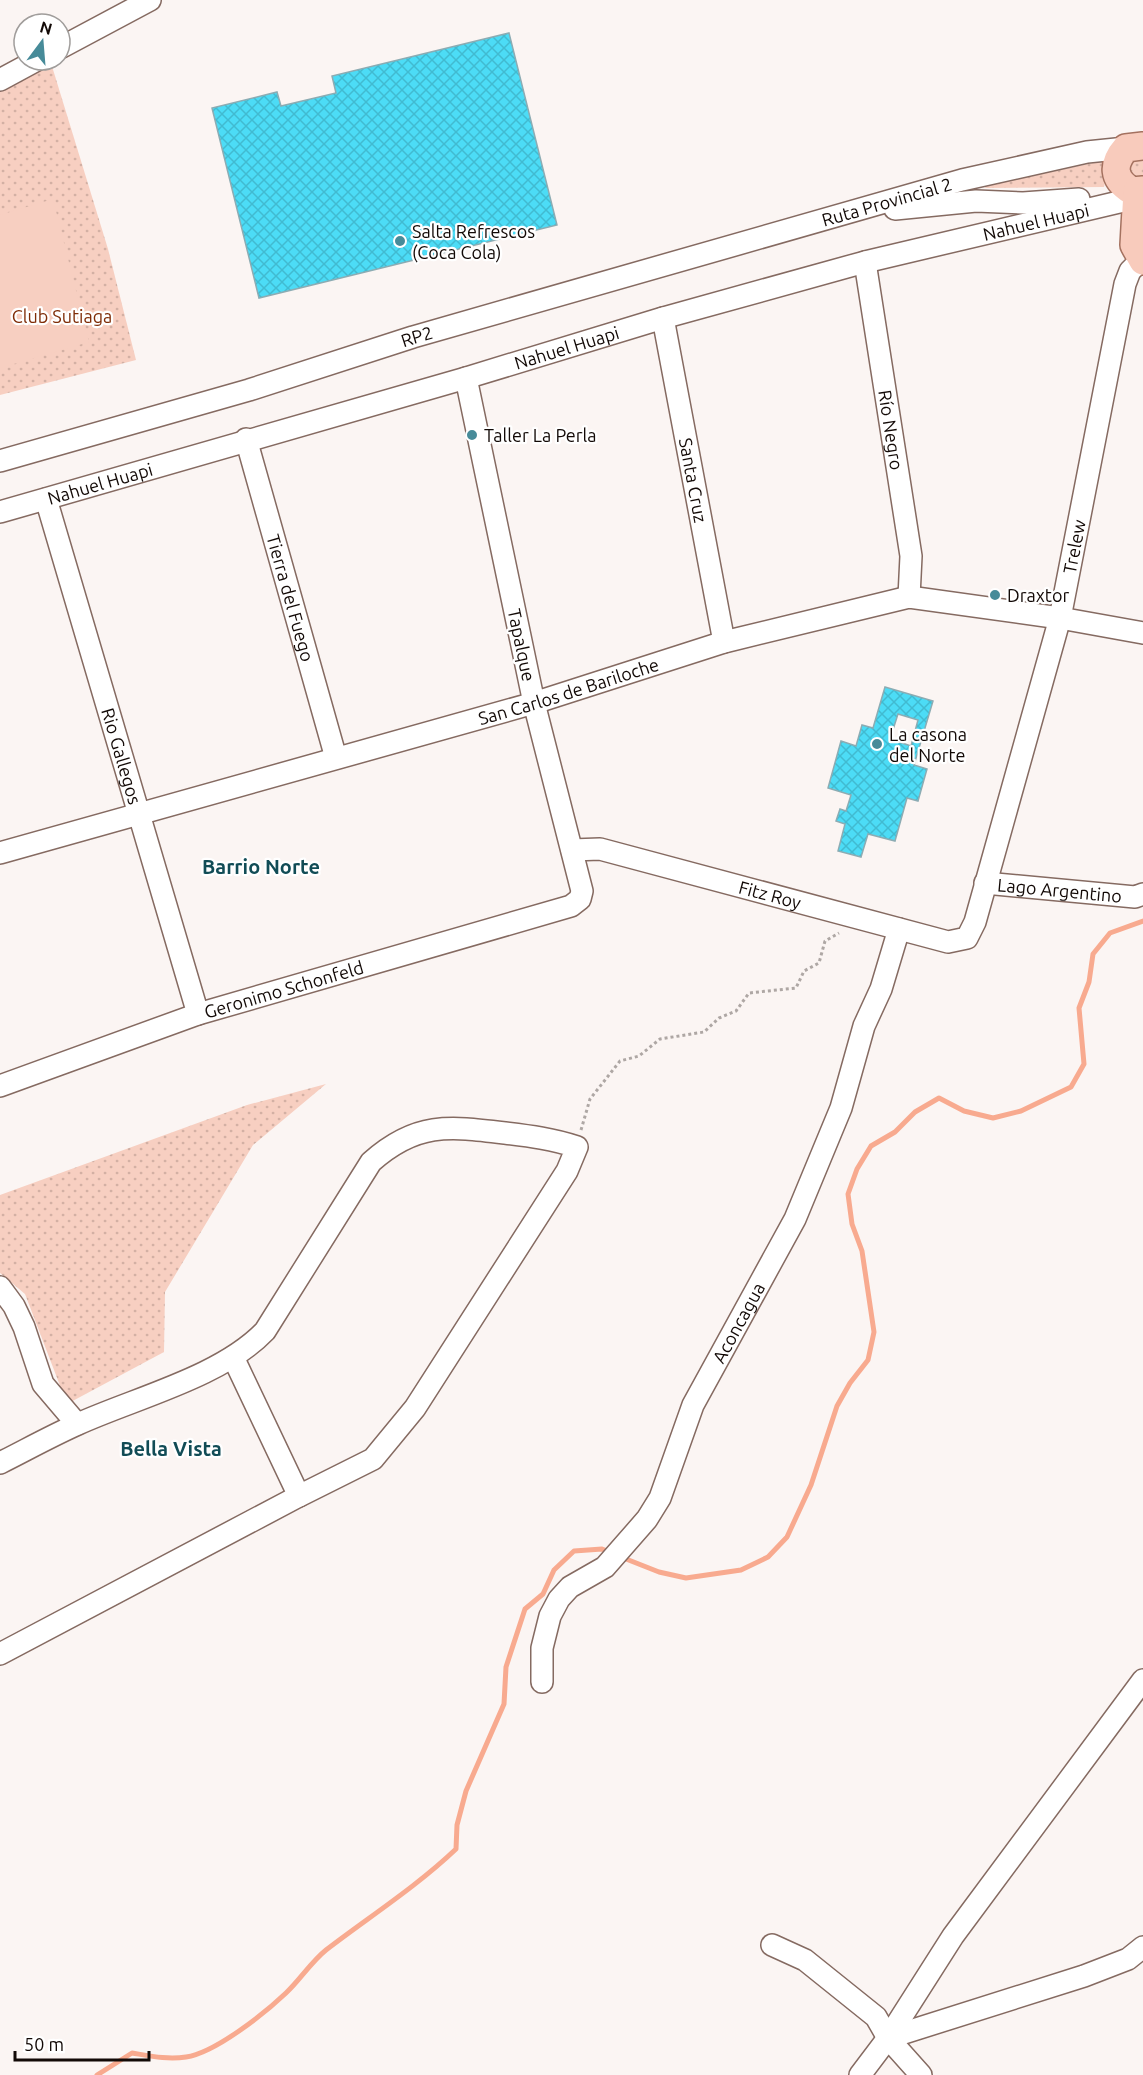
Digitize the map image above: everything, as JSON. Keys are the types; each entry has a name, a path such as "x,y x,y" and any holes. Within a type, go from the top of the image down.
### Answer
{"main road":[{"path":"1137,146 1117,158 1114,169 1118,180 1137,192 1134,245 1142,260"}],"street":[{"path":"72,42 150,0"},
{"path":"0,80 15,72"},
{"name":"Ruta Provincial 2","path":"835,216 962,180 1087,152 1137,146"},
{"name":"Ruta Provincial 2","path":"835,216 976,201 1053,202 1137,192"},
{"name":"Nahuel Huapi","path":"0,512 246,439 466,378 663,318 865,262 1137,192"},
{"name":"RP2","path":"0,461 249,390 413,337 835,216"},
{"name":"Trelew","path":"967,938 975,922 1060,618 1125,284 1130,271 1142,260"},
{"name":"Río Negro","path":"865,262 911,556 909,597"},
{"name":"Santa Cruz","path":"663,318 724,642"},
{"name":"Tapalque","path":"466,378 534,703 582,891 580,899 571,906"},
{"name":"Tierra del Fuego","path":"246,439 336,758"},
{"name":"Rio Gallegos","path":"46,499 198,1014"},
{"name":"San Carlos de Bariloche","path":"0,853 534,703 724,642 909,597 1060,618 1143,633"},
{"name":"Fitz Roy","path":"572,850 600,849 948,942 967,938"},
{"name":"Lago Argentino","path":"985,883 1139,896"},
{"name":"Geronimo Schonfeld","path":"0,1086 198,1014 571,906"},
{"name":"Aconcagua","path":"542,1683 542,1648 550,1616 559,1599 570,1587 605,1567 647,1520 660,1498 693,1405 795,1219 841,1108 864,1026 881,989 898,929"},
{"path":"0,1463 77,1424 164,1390 233,1357 265,1331 371,1162 392,1144 417,1133 452,1126 552,1139 577,1147 554,1191 415,1408 386,1447 373,1460 299,1496 0,1654"},
{"path":"0,1287 14,1306 24,1327 43,1384 77,1424"},
{"path":"233,1357 299,1496"},
{"path":"860,2075 888,2038 953,1936 1143,1680"},
{"path":"772,1946 805,1960 876,2017 888,2038 921,2075"},
{"path":"888,2038 1084,1976 1128,1959 1143,1947"}],"path":[{"path":"577,1147 590,1099 620,1061 639,1056 660,1039 704,1032 719,1018 736,1011 749,993 796,988 804,971 819,963 825,941 839,933"}],"green space":[{"name":"Club Sutiaga","path":"33,72 54,72 108,249 136,360 0,395 0,88"},
{"path":"1111,159 1104,187 985,188 986,186"},
{"path":"1143,159 1143,181 1135,182 1127,167 1131,160"},
{"path":"53,199 89,342 0,368 0,215"},
{"path":"326,1084 253,1145 165,1292 164,1352 67,1404 25,1294 0,1273 0,1195 247,1105"}],"building":[{"path":"509,33 557,225 259,298 212,108 277,92 281,106 336,93 332,76"},
{"path":"885,687 933,701 914,765 927,769 918,801 907,798 895,841 868,834 861,857 838,851 845,824 836,821 840,809 846,811 851,795 828,788 841,741 856,746 862,725 873,728","holes":["898,714 918,720 911,746 890,739"]}],"waterway":[{"path":"621,1557 659,1572 686,1578 741,1570 768,1557 787,1537 811,1485 837,1406 850,1383 868,1360 874,1332 862,1251 852,1224 848,1194 857,1169 871,1146 895,1132 915,1112 939,1098 964,1111 993,1118 1021,1111 1071,1087 1084,1064 1079,1008 1089,982 1093,954 1110,933 1143,921"},
{"path":"97,2075 132,2053 179,2058 198,2054 225,2040 277,2001 326,1950 409,1889 456,1849 457,1825 466,1791 504,1704 506,1667 525,1609 543,1594 554,1570 574,1551 602,1549 612,1553"}],"place":[{"name":"Salta Refrescos (Coca Cola)","path":"400,241"},
{"name":"Taller La Perla","path":"472,435"},
{"name":"Draxtor","path":"995,595"},
{"name":"La casona del Norte","path":"877,744"}],"district":[{"name":"Barrio Norte","path":"261,866"},
{"name":"Bella Vista","path":"171,1448"}]}
